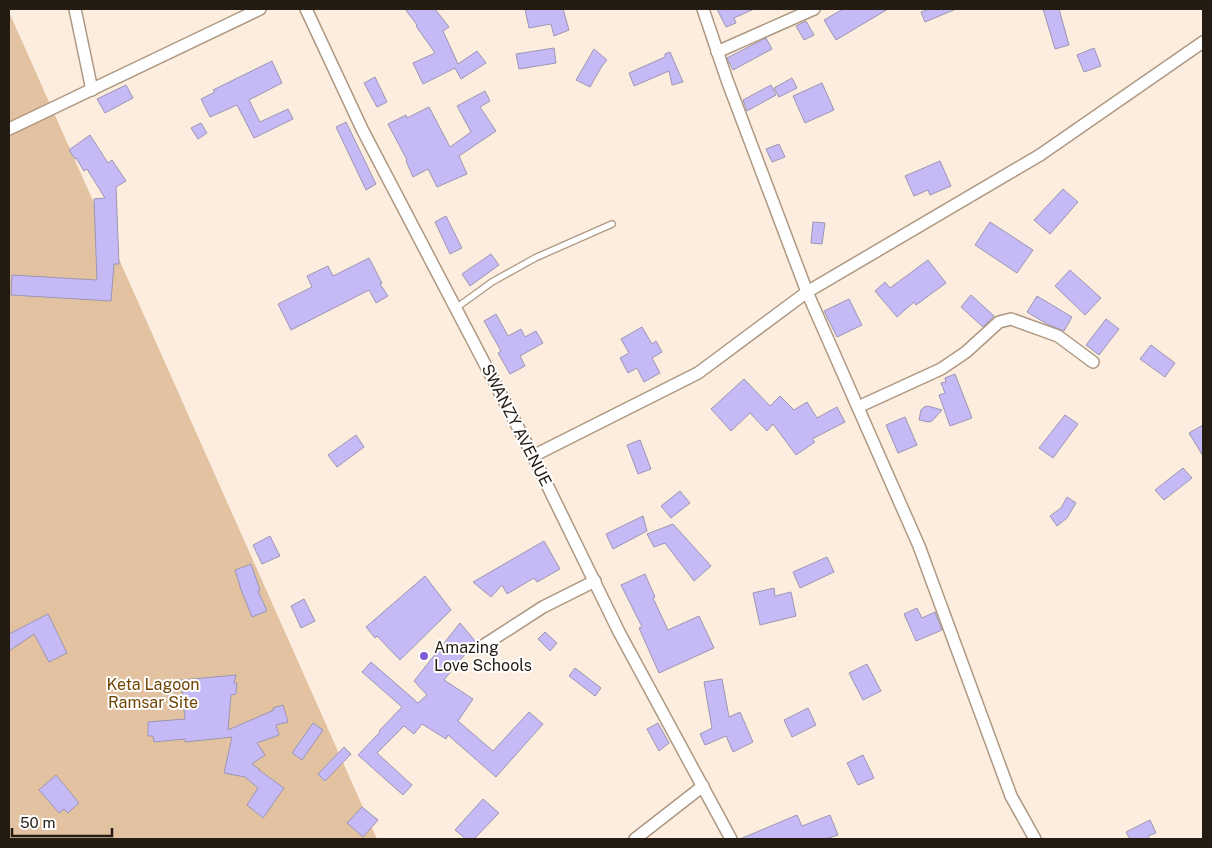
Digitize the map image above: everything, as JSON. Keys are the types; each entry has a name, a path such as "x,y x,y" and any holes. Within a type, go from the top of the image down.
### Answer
{"street":[{"path":"75,9 92,90"},
{"path":"9,129 260,9"},
{"name":"SWANZY AVENUE","path":"306,9 362,129 534,456 619,632 731,839"},
{"path":"703,9 807,292 919,546 1011,796 1035,839"},
{"path":"718,52 814,9"},
{"path":"534,456 698,373 807,292 1040,155 1203,42"},
{"path":"858,407 941,369 966,352 999,322 1011,319 1058,336 1094,362"},
{"path":"481,647 543,607 595,581"},
{"path":"635,839 703,786"}],"lane":[{"path":"456,308 492,282 535,258 612,224"}],"green space":[{"name":"Keta Lagoon Ramsar Site","path":"9,12 377,839 9,839"}],"building":[{"path":"405,9 435,9 449,27 443,31 458,64 477,51 486,63 461,79 455,68 423,84 413,63 435,53"},
{"path":"525,9 563,9 569,30 554,36 551,24 529,28"},
{"path":"717,9 754,9 734,18 736,23 726,27"},
{"path":"843,9 888,9 836,40 824,20"},
{"path":"929,9 956,9 925,22 921,12"},
{"path":"1043,9 1059,9 1069,45 1055,49"},
{"path":"806,21 814,35 804,40 796,26"},
{"path":"766,38 772,49 733,70 727,58"},
{"path":"554,48 556,63 519,69 516,54"},
{"path":"1094,48 1101,66 1084,72 1077,55"},
{"path":"594,49 607,60 590,87 576,80"},
{"path":"670,52 683,82 672,85 669,71 634,86 629,73 665,57 665,54"},
{"path":"272,61 282,83 249,100 260,122 288,109 293,119 254,138 237,105 210,117 201,99 215,92 213,90"},
{"path":"375,77 387,102 377,107 364,83"},
{"path":"792,78 797,88 779,97 774,88"},
{"path":"822,83 834,110 805,123 793,96"},
{"path":"126,85 133,98 105,113 97,99"},
{"path":"771,85 776,95 747,111 743,100"},
{"path":"485,91 490,101 480,107 496,131 459,156 467,174 437,187 428,169 413,177 407,160 388,124 406,115 407,118 429,107 450,147 471,132 457,106"},
{"path":"346,122 376,184 366,190 336,127"},
{"path":"201,123 207,133 198,139 191,128"},
{"path":"90,135 108,163 112,160 126,181 116,187 119,264 114,264 111,301 11,295 12,275 97,280 94,199 105,198 87,169 84,171 69,150"},
{"path":"779,144 785,157 772,162 766,149"},
{"path":"940,161 951,186 930,195 928,190 914,196 905,176"},
{"path":"1063,189 1078,202 1050,234 1034,220"},
{"path":"446,216 462,248 450,254 435,222"},
{"path":"813,222 825,223 822,244 811,243"},
{"path":"990,222 1033,250 1017,273 975,245"},
{"path":"491,254 499,265 470,286 462,274"},
{"path":"369,258 382,283 380,284 388,296 376,303 369,290 291,330 278,304 312,287 307,276 328,266 333,276"},
{"path":"928,260 946,283 916,305 914,302 897,317 875,291 885,282 890,288"},
{"path":"1070,270 1101,298 1085,315 1055,286"},
{"path":"971,295 994,316 983,327 961,307"},
{"path":"1037,296 1072,317 1064,331 1047,324 1027,312"},
{"path":"849,299 862,325 837,337 824,311"},
{"path":"496,314 508,336 521,329 525,337 536,331 543,343 520,356 525,366 510,374 498,353 501,351 484,321"},
{"path":"1106,319 1119,329 1099,355 1086,345"},
{"path":"642,327 652,344 656,341 662,352 652,358 660,373 644,382 637,368 628,373 620,358 629,353 621,339"},
{"path":"1151,345 1175,363 1165,377 1140,359"},
{"path":"955,374 972,418 950,426 939,395 945,393 941,383 946,382 945,378"},
{"path":"744,379 770,406 780,396 794,410 807,402 817,418 837,407 845,422 812,439 815,442 796,455 773,424 767,431 750,413 731,431 711,409"},
{"path":"928,406 942,410 932,421 919,420 921,410"},
{"path":"1065,415 1078,424 1053,458 1039,448"},
{"path":"905,417 917,445 898,453 886,425"},
{"path":"1203,425 1203,456 1189,433"},
{"path":"356,435 364,447 337,467 328,455"},
{"path":"640,440 651,469 638,474 627,445"},
{"path":"1183,468 1192,478 1164,500 1155,490"},
{"path":"680,491 690,503 671,518 661,506"},
{"path":"1067,497 1076,503 1067,518 1057,526 1050,516 1061,508"},
{"path":"643,516 647,531 613,549 606,534"},
{"path":"673,524 711,566 694,581 665,543 654,547 647,534"},
{"path":"270,536 280,556 262,564 253,545"},
{"path":"544,541 560,569 537,582 534,578 507,594 502,585 491,597 473,582"},
{"path":"827,557 834,572 800,588 793,572"},
{"path":"251,564 260,590 258,591 267,611 252,617 235,570"},
{"path":"645,574 655,597 653,598 668,630 699,616 714,648 659,673 639,628 642,627 621,585"},
{"path":"425,576 451,610 400,660 377,636 375,638 366,627"},
{"path":"774,588 775,596 791,592 796,616 760,625 753,593"},
{"path":"304,599 315,621 301,628 291,606"},
{"path":"917,608 922,618 935,612 942,630 916,641 904,614"},
{"path":"48,614 67,653 49,662 34,634 9,651 9,634"},
{"path":"460,623 476,642 474,649 468,655 466,653 444,680 473,699 458,721 493,751 529,712 543,724 496,777 448,735 446,739 422,724 414,734 404,726 377,753 412,785 403,795 358,755 402,707 362,672 371,662 418,703 427,695 414,681"},
{"path":"545,632 557,643 550,651 538,639"},
{"path":"867,664 881,691 863,700 849,673"},
{"path":"575,668 601,688 595,696 569,676"},
{"path":"236,675 234,683 237,683 236,694 231,695 228,730 283,705 288,722 276,725 279,735 257,743 265,755 252,764 284,788 263,818 247,805 258,788 245,777 224,773 232,737 185,742 185,739 154,742 153,736 148,736 148,722 185,719 181,680"},
{"path":"722,679 729,717 740,712 753,742 733,752 726,736 705,745 700,734 712,728 704,682"},
{"path":"808,708 816,725 792,737 784,720"},
{"path":"313,723 323,730 302,760 292,753"},
{"path":"658,723 669,743 659,751 647,729"},
{"path":"344,747 351,754 325,781 318,774"},
{"path":"863,755 874,778 858,785 847,763"},
{"path":"56,775 79,803 68,813 64,809 59,813 39,790"},
{"path":"483,799 499,813 474,839 466,839 455,830"},
{"path":"362,807 378,820 363,837 347,823"},
{"path":"797,815 802,826 830,815 838,835 826,839 740,839"},
{"path":"1150,820 1156,833 1148,836 1150,839 1130,839 1126,832"}],"place":[{"name":"Amazing Love Schools","path":"424,656"}]}
